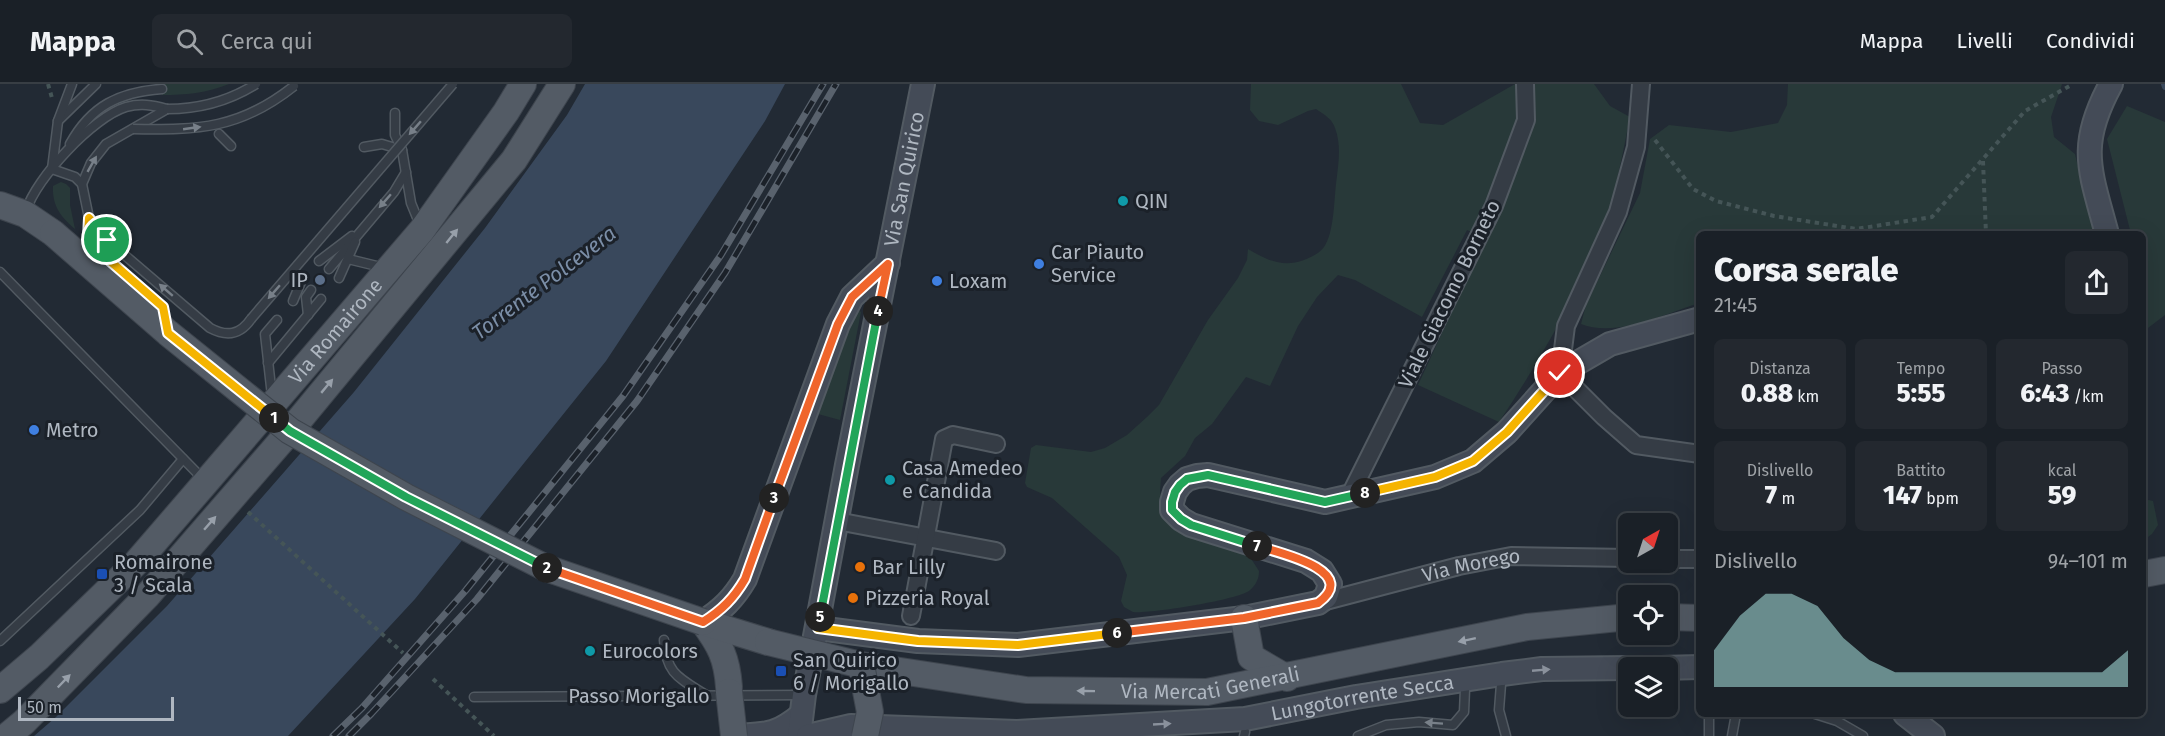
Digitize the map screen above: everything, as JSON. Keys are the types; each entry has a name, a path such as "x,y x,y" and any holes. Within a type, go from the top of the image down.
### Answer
{"main road":[{"name":"Via Romairone","path":"0,690 39,657 137,562 207,482 272,403 422,230 506,112 523,84"},
{"path":"6,736 24,722 147,596 290,431 514,160 562,84"},
{"name":"Via San Quirico","path":"803,720 837,520 922,84"},
{"path":"2106,231 2090,170 2089,147 2092,127 2111,84"},
{"name":"Via Mercati Generali","path":"0,205 26,214 53,232 168,333 290,431 406,497 546,568 768,642 861,665 1026,690 1216,691 1527,627 1618,618"},
{"path":"803,720 771,734 734,736 718,691 728,668 723,651 703,622 721,611 745,579 838,324 852,297 888,264"},
{"path":"1318,603 1326,597 1330,584 1327,577 1314,565 1191,525 1172,510 1175,492 1187,479 1208,475 1325,502 1435,477 1473,461 1507,432 1560,373 1610,344 1696,320"},
{"path":"2146,574 2165,570"},
{"name":"Via Morego","path":"818,628 918,641 1018,645 1244,618 1318,603"},
{"path":"1678,617 1696,618"},
{"path":"1244,618 1251,657 1287,678"},
{"path":"718,691 748,653 768,642"},
{"path":"1216,691 1251,657"},
{"path":"861,665 870,712 865,736"},
{"path":"1678,668 1696,667"},
{"name":"Lungotorrente Secca","path":"803,720 922,732 1017,732 1245,719 1356,697 1532,670 1618,668"},
{"path":"1909,717 1932,736"},
{"path":"1021,736 1043,730"}],"street":[{"name":"Viale Giacomo Borneto","path":"1349,497 1494,206 1526,120 1525,84"},
{"path":"1641,84 1636,147 1618,212 1566,326 1560,373 1636,445 1696,453"},
{"path":"910,616 944,439 953,435 996,444"},
{"path":"837,520 996,551"},
{"name":"Via Morego","path":"1318,603 1459,566 1510,556 1618,558"},
{"path":"1678,559 1696,559"}],"lane":[{"path":"52,170 58,121 72,84"},
{"path":"58,121 96,84"},
{"path":"26,214 30,199 65,154 91,127 117,111 144,103 167,109 188,109 222,101 256,84"},
{"path":"89,218 107,240 210,328 220,333 234,333 246,326 453,84"},
{"path":"133,129 182,130 224,124 256,112 294,86"},
{"path":"65,154 79,129 93,113 117,98 139,90 162,89"},
{"path":"82,184 91,163 106,144 167,109"},
{"path":"395,113 395,135 402,150 411,203 422,230"},
{"path":"219,134 231,146"},
{"path":"364,147 381,144 402,150"},
{"path":"52,170 75,177 82,184 89,218 88,237 102,254 163,307 168,333"},
{"path":"329,269 394,192 406,172"},
{"path":"339,278 362,228"},
{"path":"319,261 362,228"},
{"path":"348,259 389,268"},
{"path":"0,272 207,482"},
{"path":"293,301 301,282"},
{"path":"308,315 306,297 311,290"},
{"path":"268,363 321,299"},
{"path":"272,403 265,334 277,321"},
{"path":"0,641 140,510 183,459"},
{"path":"664,639 665,658 677,677 718,691"},
{"path":"1501,684 1499,710 1506,736"},
{"path":"1358,736 1386,725 1419,722 1453,725 1464,712 1465,689"},
{"name":"Passo Morigallo","path":"474,697 718,691 803,720"},
{"path":"1708,717 1709,736"},
{"path":"1732,736 1735,717"},
{"path":"1824,717 1837,721 1863,736"}],"path":[{"path":"1638,118 1694,189 1716,201 1774,216 1856,229 1932,216 2025,111 2071,84"},
{"path":"1983,160 1986,231"},
{"path":"241,506 403,653"}],"shaded area":[{"path":"162,84 229,84 196,93 162,95"},
{"path":"1251,84 1401,84 1420,123 1443,125 1515,84 1594,84 1610,106 1630,117 1620,169 1606,220 1596,246 1572,299 1530,374 1499,422 1418,385 1486,238 1467,230 1422,317 1355,280 1338,275 1317,297 1298,326 1270,386 1246,377 1212,424 1195,438 1185,456 1161,478 1160,491 1164,513 1248,554 1259,571 1255,584 1241,595 1211,602 1174,609 1133,612 1124,607 1121,601 1127,575 1119,557 1052,498 1027,487 1025,483 1031,448 1036,445 1091,452 1105,448 1127,435 1159,405 1208,320 1238,278 1247,260 1248,249 1268,259 1289,263 1309,258 1324,247 1332,225 1338,163 1339,149 1334,125 1328,117 1316,109 1278,125 1259,121 1250,110"},
{"path":"1788,84 2062,84 2051,117 2054,137 2075,154 2088,209 2096,231 1696,231 1696,304 1625,326 1595,328 1581,324 1586,305 1640,193 1650,139 1669,125 1731,132 1778,123 1787,105"},
{"path":"2127,106 2165,122 2165,315 2146,329 2146,231 2130,231 2107,139"},
{"path":"61,182 70,188 70,205 75,229 62,215 54,199 53,186"},
{"path":"858,310 861,312 840,420 818,414 848,318"},
{"path":"2146,499 2153,501 2158,525 2146,538"}],"water":[{"name":"Torrente Polcevera","path":"585,84 785,84 765,121 606,361 415,599 288,736 34,736 167,606 354,392 485,228 567,115"}],"railway":[{"path":"333,736 362,708 466,590 623,396 721,255 823,84"},
{"path":"349,736 477,599 637,401 725,273 836,84"}],"place":[{"name":"QIN","path":"1123,201"},
{"name":"Car Piauto Service","path":"1039,264"},
{"name":"IP","path":"320,280"},
{"name":"Loxam","path":"937,281"},
{"name":"Metro","path":"34,430"},
{"name":"Casa Amedeo e Candida","path":"890,480"},
{"name":"Bar Lilly","path":"860,567"},
{"name":"Romairone 3 / Scala","path":"102,574"},
{"name":"Pizzeria Royal","path":"853,598"},
{"name":"Eurocolors","path":"590,651"},
{"name":"San Quirico 6 / Morigallo","path":"781,671"}],"route":[{"path":"107,240 89,218 88,237 102,254 163,307 168,333 290,431 406,497 546,568 703,622 721,611 745,579 838,324 852,297 888,264 818,628 918,641 1018,645 1244,618 1318,603 1329,592 1330,584 1322,571 1306,561 1191,525 1181,519 1172,510 1175,492 1180,485 1187,479 1208,475 1325,502 1435,477 1473,461 1507,432 1560,373"}]}
